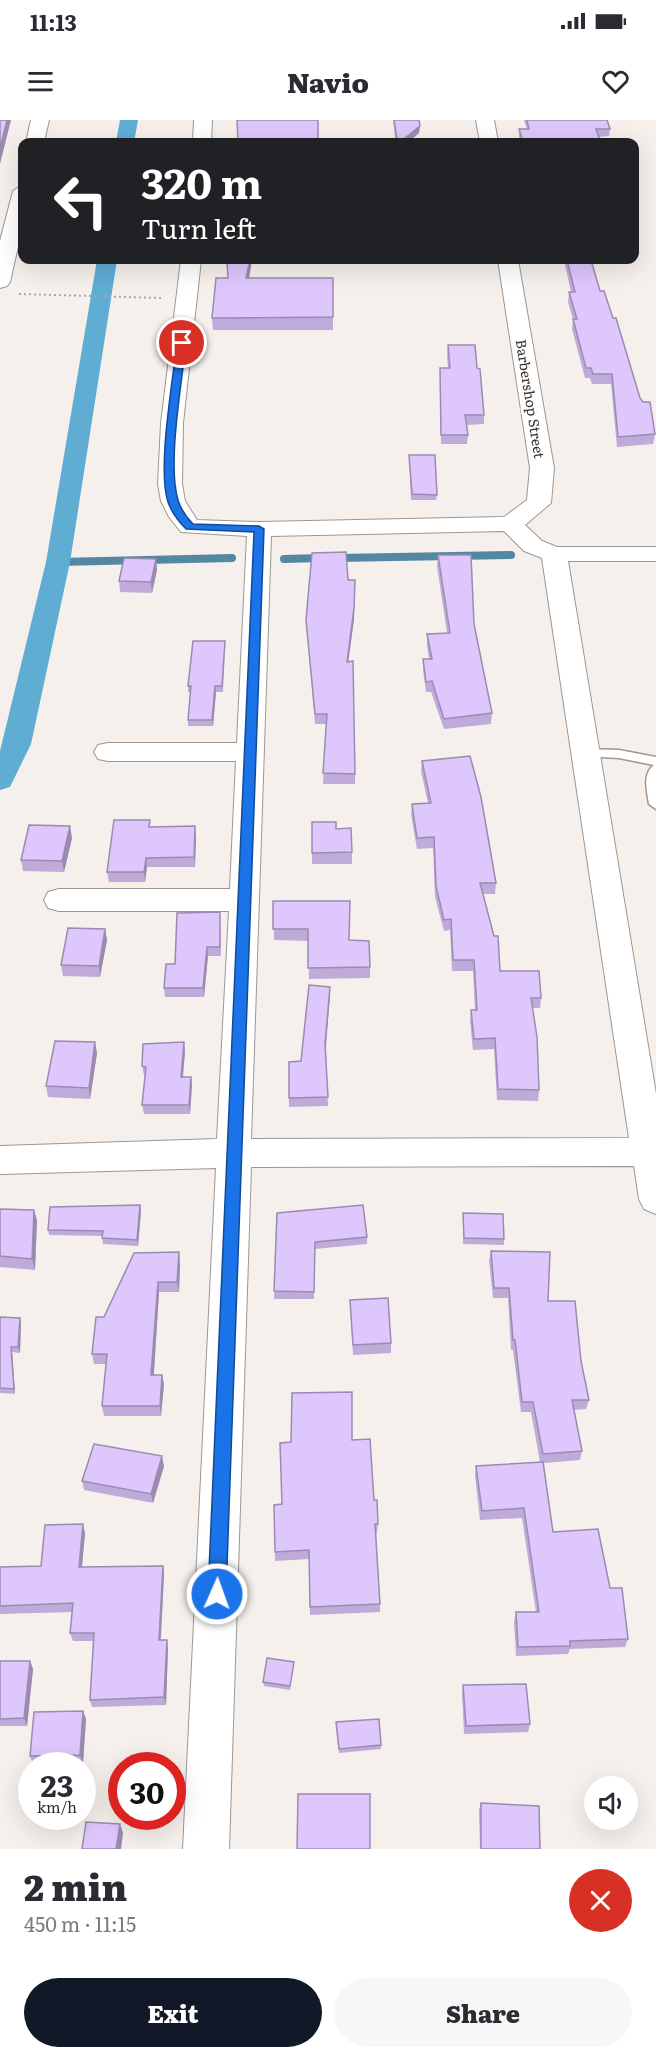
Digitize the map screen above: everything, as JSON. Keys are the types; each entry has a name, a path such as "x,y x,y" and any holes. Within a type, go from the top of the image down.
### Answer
{"street":[{"path":"36,138 40,120"},
{"path":"202,138 203,120"},
{"path":"485,120 488,138"},
{"path":"7,288 5,243 18,203"},
{"path":"190,264 172,423 170,484 173,501 181,517 190,527 259,529 510,524 533,546 554,554 656,554"},
{"name":"Barbershop Street","path":"509,264 542,468 539,503 510,524"},
{"path":"206,1849 259,529"},
{"path":"554,554 656,1199"},
{"path":"108,752 250,752"},
{"path":"59,900 244,900"},
{"path":"0,1160 234,1153 649,1152"}],"lane":[{"path":"585,753 619,754 656,761"},
{"path":"656,769 652,780 656,804"}],"path":[{"path":"7,288 44,295 186,299"}],"building":[{"path":"0,120 7,120 0,148"},
{"path":"237,120 318,120 318,138 238,138"},
{"path":"394,120 419,120 420,126 405,138 397,138"},
{"path":"527,120 607,120 610,129 596,129 599,138 522,138 519,129 529,129"},
{"path":"227,264 249,264 246,278 333,278 333,317 212,318 216,278 228,278"},
{"path":"568,264 592,264 600,291 604,291 613,318 616,318 640,398 643,402 650,402 655,434 618,437 612,374 593,374 591,368 586,368 573,319 577,319 569,292 575,292"},
{"path":"448,345 475,345 477,368 480,369 484,415 465,415 468,435 441,435 440,368 450,368"},
{"path":"409,455 435,455 437,495 412,494"},
{"path":"346,552 348,580 355,580 347,662 353,661 355,774 323,773 327,714 315,714 306,620 312,553"},
{"path":"438,555 471,555 474,624 492,713 444,719 432,681 426,682 423,659 432,659 427,634 450,633"},
{"path":"124,558 156,559 151,582 119,581"},
{"path":"193,641 225,641 222,686 215,686 212,720 188,720 191,686 188,686"},
{"path":"470,756 481,797 496,883 480,883 494,936 498,936 500,971 539,971 541,998 531,998 537,1037 539,1090 498,1089 495,1038 474,1039 471,1010 477,1010 474,960 453,960 451,919 444,920 436,886 434,837 417,838 412,804 431,803 422,761"},
{"path":"114,820 150,820 149,827 195,826 194,857 146,858 144,872 107,872"},
{"path":"312,822 336,822 336,829 351,828 352,852 312,853"},
{"path":"29,825 70,826 62,861 21,860"},
{"path":"273,901 350,901 349,940 369,941 370,967 308,968 308,929 273,929"},
{"path":"220,912 220,947 207,947 203,988 164,988 166,964 175,964 177,913"},
{"path":"68,928 105,929 99,966 61,965"},
{"path":"309,985 330,987 325,1044 328,1097 289,1098 289,1062 301,1061"},
{"path":"55,1041 95,1042 89,1088 46,1086"},
{"path":"184,1042 181,1077 191,1077 189,1105 142,1105 146,1067 142,1066 143,1044"},
{"path":"140,1205 137,1240 102,1238 103,1231 48,1230 50,1207"},
{"path":"363,1205 367,1237 315,1242 314,1292 274,1291 277,1213"},
{"path":"0,1209 34,1210 32,1259 0,1256"},
{"path":"463,1213 503,1214 504,1239 464,1238"},
{"path":"491,1251 550,1252 548,1301 575,1301 581,1361 589,1400 572,1400 582,1451 543,1454 533,1402 522,1402 515,1340 513,1340 509,1288 494,1288"},
{"path":"179,1252 177,1282 158,1282 151,1375 162,1375 160,1406 102,1406 107,1354 92,1354 96,1317 104,1317 134,1253"},
{"path":"388,1298 391,1343 353,1345 350,1300"},
{"path":"0,1317 20,1318 18,1347 11,1347 14,1389 0,1388"},
{"path":"352,1392 352,1440 370,1439 374,1500 377,1500 378,1524 375,1524 380,1604 310,1607 309,1550 275,1552 274,1505 282,1504 280,1443 291,1442 292,1393"},
{"path":"94,1444 162,1456 151,1494 82,1481"},
{"path":"543,1462 553,1532 598,1529 610,1588 622,1588 628,1639 570,1641 570,1646 518,1647 516,1612 539,1612 524,1508 482,1511 476,1466"},
{"path":"83,1524 79,1567 163,1566 159,1640 167,1640 164,1697 90,1700 94,1633 70,1633 73,1603 0,1606 0,1567 41,1566 45,1525"},
{"path":"267,1658 294,1662 290,1686 263,1682"},
{"path":"0,1661 30,1661 24,1718 0,1719"},
{"path":"526,1684 530,1724 466,1726 463,1685"},
{"path":"83,1711 80,1752 30,1752 34,1712"},
{"path":"379,1719 381,1745 339,1749 336,1722"},
{"path":"298,1794 370,1794 370,1849 297,1849"},
{"path":"481,1803 539,1806 540,1849 481,1849"},
{"path":"96,1823 108,1823 108,1830 119,1830 116,1849 82,1849 85,1830 96,1830"}],"waterway":[{"path":"126,138 129,120"},
{"path":"0,780 17,744 58,562 106,264"},
{"path":"337,558 511,555"},
{"path":"58,562 232,558"},
{"path":"284,559 323,558"}],"route":[{"path":"182,343 172,423 170,484 173,501 181,517 190,527 259,529 217,1594"}]}
